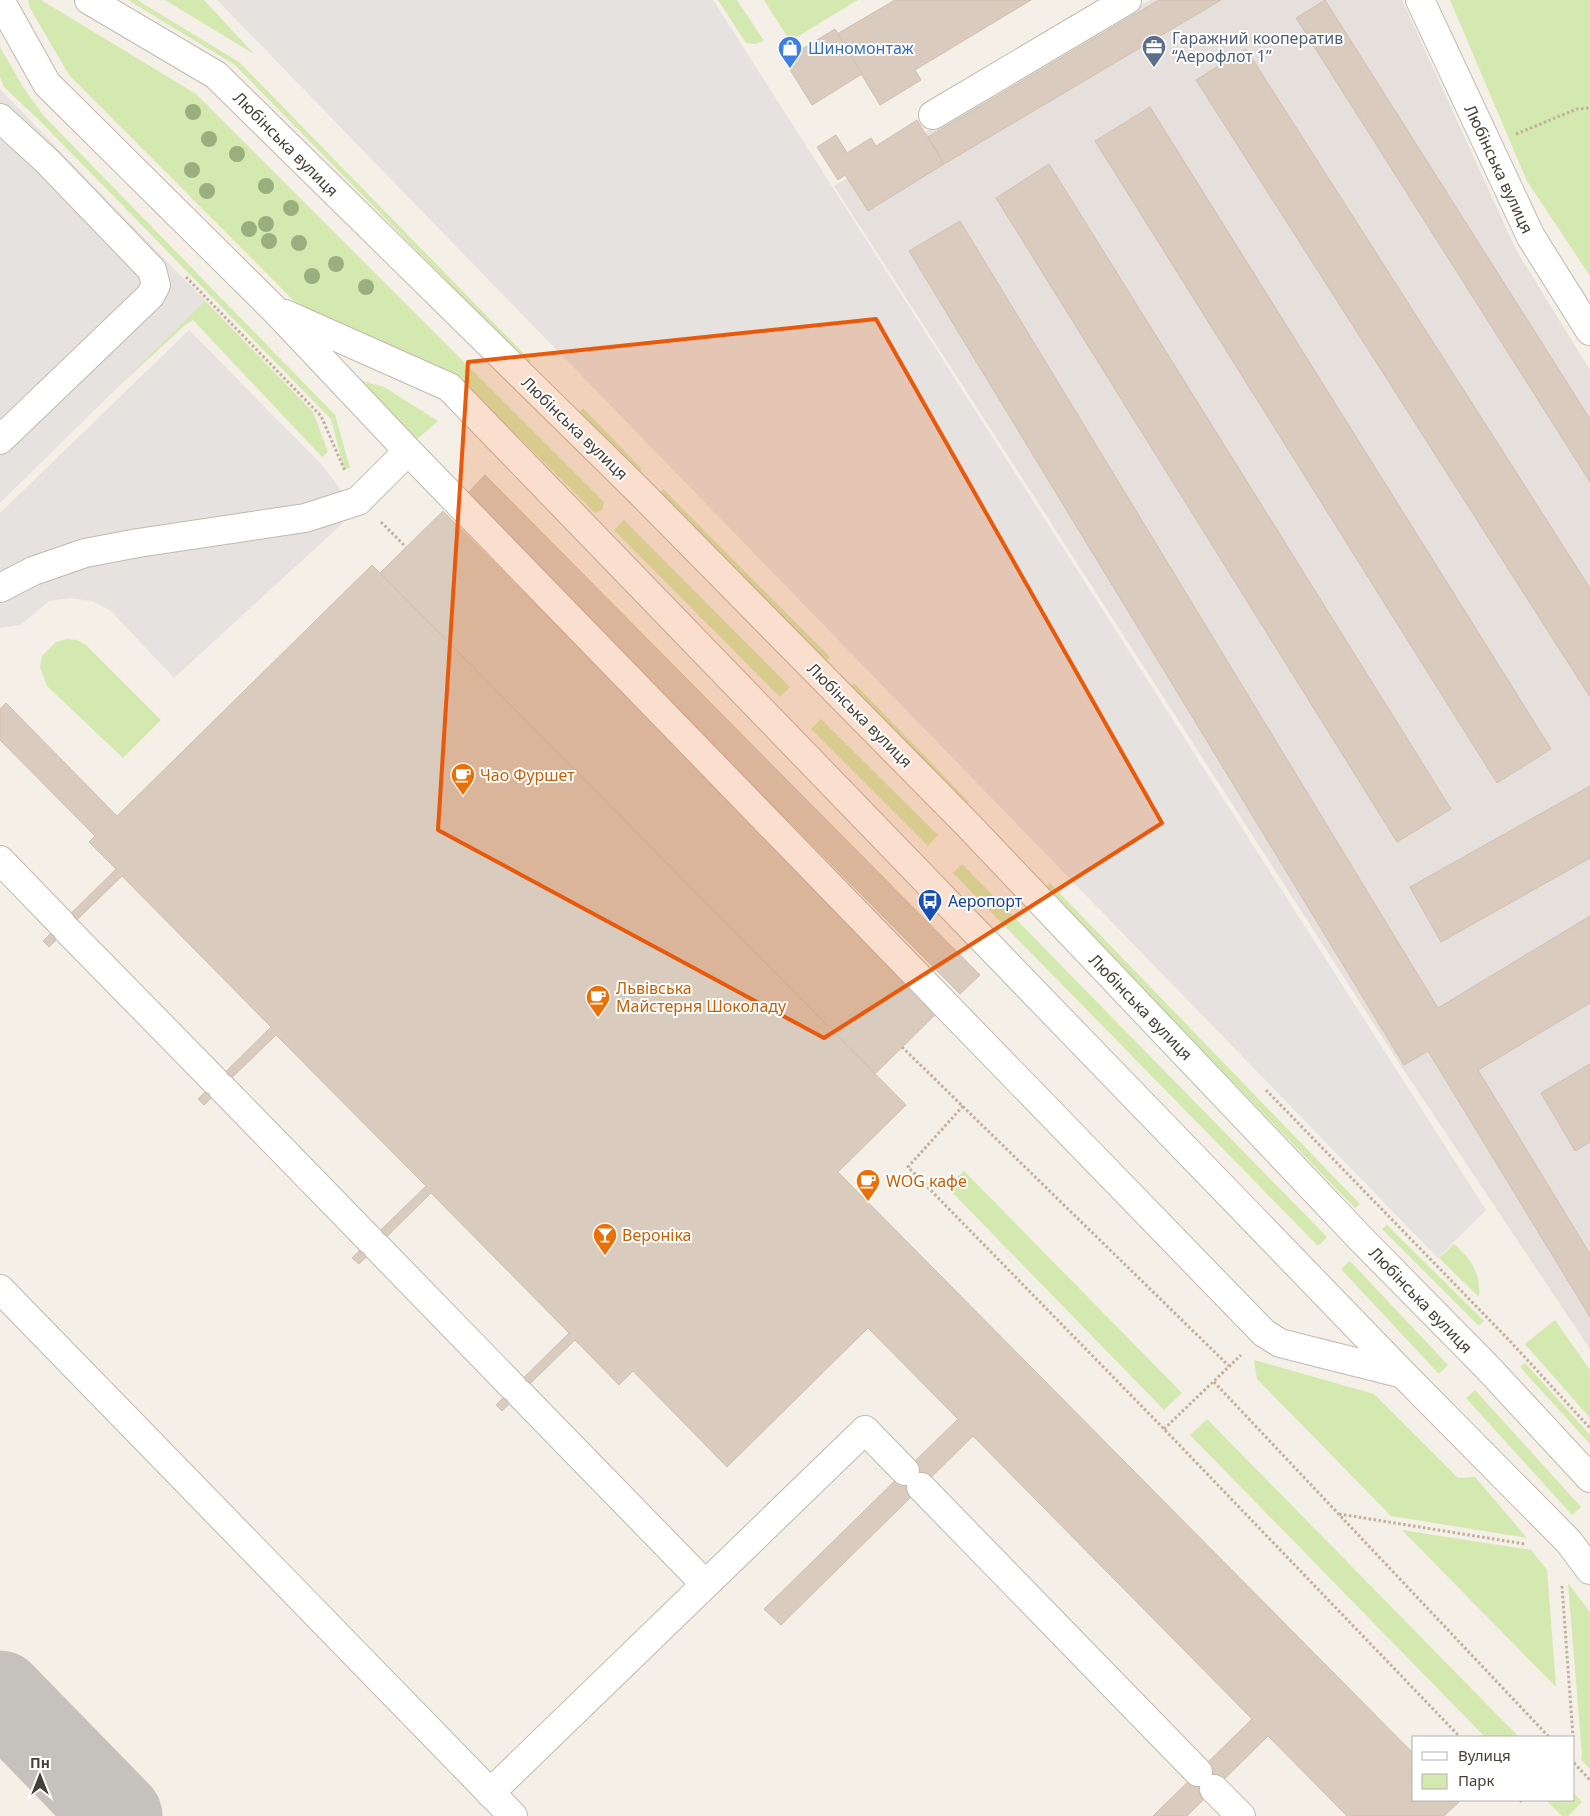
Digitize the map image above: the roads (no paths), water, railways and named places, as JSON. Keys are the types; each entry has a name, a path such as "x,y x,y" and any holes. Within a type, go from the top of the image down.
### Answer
{"street":[{"path":"0,0 46,84 273,308 408,451 1264,1333 1280,1343 1403,1374"},
{"name":"Любінська вулиця","path":"89,0 216,76 639,491 969,826 1355,1232 1488,1368 1590,1478"},
{"path":"933,116 1127,0"},
{"name":"Любінська вулиця","path":"1420,0 1531,237 1590,331"},
{"path":"0,118 47,162 152,270 156,285 150,296 0,440"},
{"path":"273,308 449,387 1403,1374 1569,1542 1590,1570"},
{"path":"0,588 33,571 85,553 138,543 305,518 358,501 408,451"},
{"path":"0,860 705,1584"},
{"path":"0,1289 513,1816"},
{"path":"490,1792 865,1430 1241,1816"}],"place":[{"name":"Гаражний кооператив “Аерофлот 1”","path":"1154,68"},
{"name":"Шиномонтаж","path":"790,69"},
{"name":"Чао Фуршет","path":"463,796"},
{"name":"Аеропорт","path":"930,922"},
{"name":"Львівська Майстерня Шоколаду","path":"598,1018"},
{"name":"WOG кафе","path":"868,1202"},
{"name":"Вероніка","path":"605,1256"}]}
